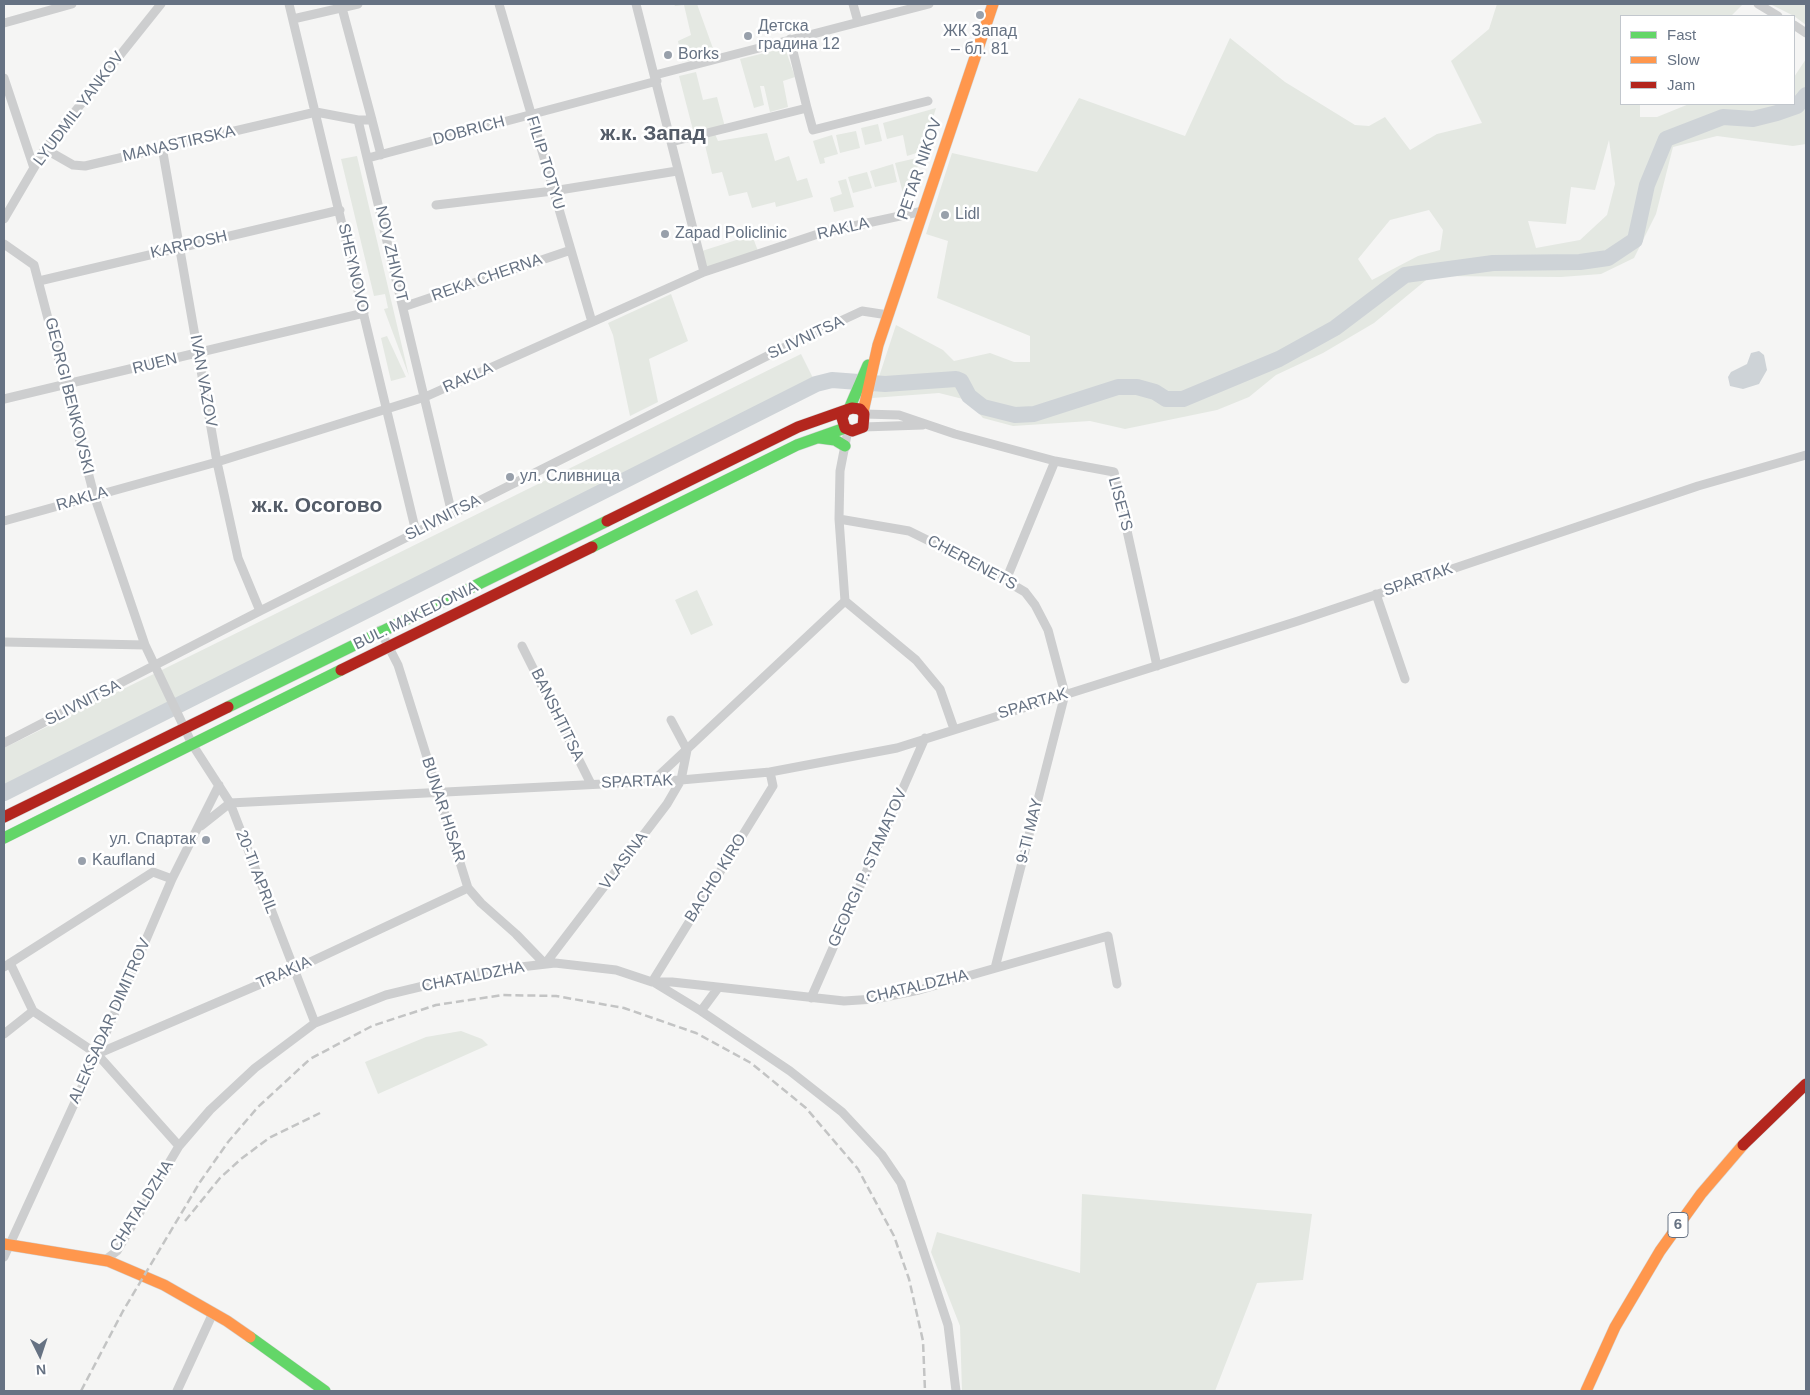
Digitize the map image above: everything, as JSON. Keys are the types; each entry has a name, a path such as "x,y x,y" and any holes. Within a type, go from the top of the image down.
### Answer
{"street":[{"path":"4,23 48,7 72,4"},
{"name":"LYUDMIL YANKOV","path":"4,219 45,149 162,4"},
{"name":"SHEYNOVO","path":"288,4 340,210 416,532"},
{"path":"293,19 330,7 342,8 358,4"},
{"name":"FILIP TOTYU","path":"499,4 592,322"},
{"path":"636,4 704,272"},
{"path":"853,4 858,22"},
{"name":"DOBRICH","path":"368,158 530,115 790,39 929,4"},
{"name":"PETAR NIKOV","path":"862,391 993,4"},
{"path":"1758,4 1776,15"},
{"path":"342,8 382,154"},
{"path":"1795,27 1806,33"},
{"path":"790,39 813,130 928,100"},
{"path":"4,78 34,168"},
{"path":"671,142 807,108"},
{"path":"316,112 358,120 372,120"},
{"name":"MANASTIRSKA","path":"45,149 73,165 85,166 316,112"},
{"name":"NOV ZHIVOT","path":"358,120 452,514"},
{"name":"IVAN VAZOV","path":"162,148 178,247 239,564 260,611"},
{"path":"436,205 553,191 677,171"},
{"name":"KARPOSH","path":"40,281 340,210"},
{"name":"RAKLA","path":"4,521 218,462 425,397 704,272 821,232 923,211"},
{"name":"GEORGI BENKOVSKI","path":"4,244 34,266 40,281 94,495 145,645 182,724"},
{"name":"REKA CHERNA","path":"403,307 570,250"},
{"name":"SLIVNITSA","path":"4,743 416,532 810,335 862,311 888,315"},
{"name":"RUEN","path":"4,399 66,386 364,313"},
{"path":"854,429 842,418 862,391"},
{"path":"862,391 866,421 854,429 845,448 840,471 839,519 845,601 916,660 940,688 954,729"},
{"path":"847,410 856,408 864,413"},
{"name":"BUL. MAKEDONIA","path":"4,817 182,724 798,427 847,410"},
{"name":"LISETS","path":"864,413 899,415 1055,461 1114,472 1156,666"},
{"name":"LISETS","path":"854,429 925,424"},
{"name":"BUL. MAKEDONIA","path":"4,838 389,646 534,577 788,449 817,438 854,429"},
{"path":"817,438 836,440 845,448"},
{"name":"SPARTAK","path":"230,802 681,780 770,772 897,748 1156,666 1698,486 1806,455"},
{"path":"1006,580 1055,461"},
{"name":"CHERENETS","path":"839,519 909,531 1006,580 1025,592 1035,605 1048,630 1065,694"},
{"path":"1376,594 1405,679"},
{"path":"653,782 845,601"},
{"name":"BUNAR HISAR","path":"380,630 398,664 436,792 468,888 481,903 516,934 545,964"},
{"path":"4,642 145,645"},
{"name":"BANSHTITSA","path":"522,646 591,784"},
{"name":"9-TI MAY","path":"995,968 1065,694"},
{"path":"670,720 687,750"},
{"name":"20-TI APRIL","path":"182,724 192,744 230,802 293,970 315,1023"},
{"name":"GEORGI P. STAMATOV","path":"810,998 925,738"},
{"name":"VLASINA","path":"545,964 667,804 681,780 687,750"},
{"name":"BACHO KIRO","path":"652,982 773,786 770,772"},
{"name":"ALEKSADAR DIMITROV","path":"4,1257 7,1244 97,1054 172,879 219,785"},
{"path":"198,828 230,802"},
{"path":"172,879 153,872 7,965 33,1011 97,1054 179,1146"},
{"name":"TRAKIA","path":"97,1054 293,970 468,888"},
{"name":"CHATALDZHA","path":"105,1260 118,1251 179,1146 210,1110 255,1068 315,1023 386,995 486,971 555,963 616,970 652,982 672,982 844,1001 875,999 919,990 1108,936 1116,984"},
{"path":"652,982 701,1011 790,1071 842,1112 882,1155 901,1182 948,1324 956,1391"},
{"path":"701,1011 718,988"},
{"path":"4,1034 33,1011"},
{"name":"6","path":"1586,1391 1615,1327 1660,1250 1701,1194 1743,1145 1806,1084"},
{"path":"7,1244 105,1260 164,1285 213,1313 325,1391"},
{"path":"177,1391 213,1313"}],"shaded area":[{"path":"674,4 697,4 715,54 682,62 678,41 691,35 684,5 675,6"},
{"path":"1497,4 1743,4 1732,15 1620,15 1620,105 1640,105 1640,117 1657,117 1687,105 1795,105 1795,76 1806,59 1806,144 1793,146 1717,136 1673,147 1656,214 1634,258 1601,274 1561,277 1431,276 1374,323 1323,353 1276,375 1249,397 1217,410 1125,429 1090,421 1013,426 983,418 967,400 939,393 872,398 896,325 943,350 954,361 990,353 1014,362 1030,362 1030,336 937,298 948,241 926,234 952,153 1037,172 1079,98 1185,136 1230,38 1285,82 1355,125 1369,126 1385,117 1410,150 1437,134 1482,123 1451,61 1489,29","holes":["1609,140 1615,184 1607,215 1580,240 1536,248 1528,221 1566,224 1571,187 1595,190","1429,210 1443,230 1440,250 1418,256 1372,280 1358,259 1390,220"]},
{"path":"1770,4 1806,4 1806,25 1795,15"},
{"path":"785,48 795,77 783,81 788,107 770,112 764,86 760,86 764,105 754,108 740,59"},
{"path":"696,72 703,100 717,97 725,127 694,134 679,76"},
{"path":"936,108 923,151 907,156 903,135 887,139 883,123"},
{"path":"878,124 882,141 865,145 861,128"},
{"path":"856,131 860,148 840,153 836,135"},
{"path":"767,133 775,161 789,156 797,181 807,178 813,197 776,207 775,202 752,208 747,192 729,196 722,172 712,174 703,137 715,134 718,141"},
{"path":"832,135 838,154 824,158 825,163 820,164 813,141"},
{"path":"357,156 409,376 384,309 388,308 385,294 374,296 341,159"},
{"path":"921,157 905,201 895,163"},
{"path":"893,164 897,182 875,187 870,171"},
{"path":"867,172 872,188 853,193 848,177"},
{"path":"846,179 854,207 834,212 830,198 842,194 838,181"},
{"path":"752,235 758,251 707,267 702,251"},
{"path":"671,294 688,341 649,359 658,402 630,416 613,335 608,323"},
{"path":"387,336 406,377 391,381 381,338"},
{"path":"1759,351 1764,355 1767,370 1759,384 1743,389 1730,386 1728,377 1731,372 1747,364 1751,353"},
{"path":"801,354 816,384 4,793 4,748"},
{"path":"697,590 713,625 691,635 675,600"},
{"path":"461,1031 482,1039 488,1045 378,1094 365,1062 426,1037"},
{"path":"1082,1194 1312,1214 1303,1280 1257,1283 1215,1391 962,1391 960,1326 931,1252 937,1232 1080,1273"}],"waterway":[{"path":"4,793 816,384 832,380 885,384 956,379 961,381 969,396 983,407 1015,415 1034,414 1118,387 1137,387 1155,392 1166,399 1183,399 1279,359 1335,328 1405,275 1493,263 1580,262 1608,258 1635,240 1647,185 1666,139 1723,117 1753,119 1777,113 1797,106 1806,95"}],"railway":[{"path":"81,1391 123,1311 200,1182 228,1142 258,1107 310,1059 372,1026 436,1005 503,995 556,996 624,1008 696,1033 751,1063 806,1108 858,1169 894,1236 909,1279 923,1341 925,1391"},
{"path":"185,1221 220,1178 241,1159 269,1138 320,1113"}],"traffic: fast":[{"path":"849,409 868,365"},
{"path":"592,547 797,445 845,428"},
{"path":"820,438 835,440 845,446"},
{"path":"228,707 607,521"},
{"path":"4,838 341,670"},
{"path":"250,1337 325,1391"}],"traffic: slow":[{"path":"863,412 878,345 993,4"},
{"path":"1586,1391 1615,1327 1660,1251 1701,1194 1743,1145"},
{"path":"4,1244 108,1261 164,1285 227,1321 250,1337"}],"traffic: jam":[{"path":"607,521 798,427 852,408 860,409 864,414 863,427 852,431 845,428 842,418 845,411"},
{"path":"341,670 592,547"},
{"path":"4,817 228,707"},
{"path":"1743,1145 1806,1084"}],"place":[{"name":"ЖК Запад – бл. 81","path":"980,15"},
{"name":"Детска градина 12","path":"748,36"},
{"name":"Borks","path":"668,55"},
{"name":"Lidl","path":"945,215"},
{"name":"Zapad Policlinic","path":"665,234"},
{"name":"ул. Сливница","path":"510,477"},
{"name":"ул. Спартак","path":"206,840"},
{"name":"Kaufland","path":"82,861"}],"district":[{"name":"ж.к. Запад","path":"653,134"},
{"name":"ж.к. Осогово","path":"317,506"}]}
